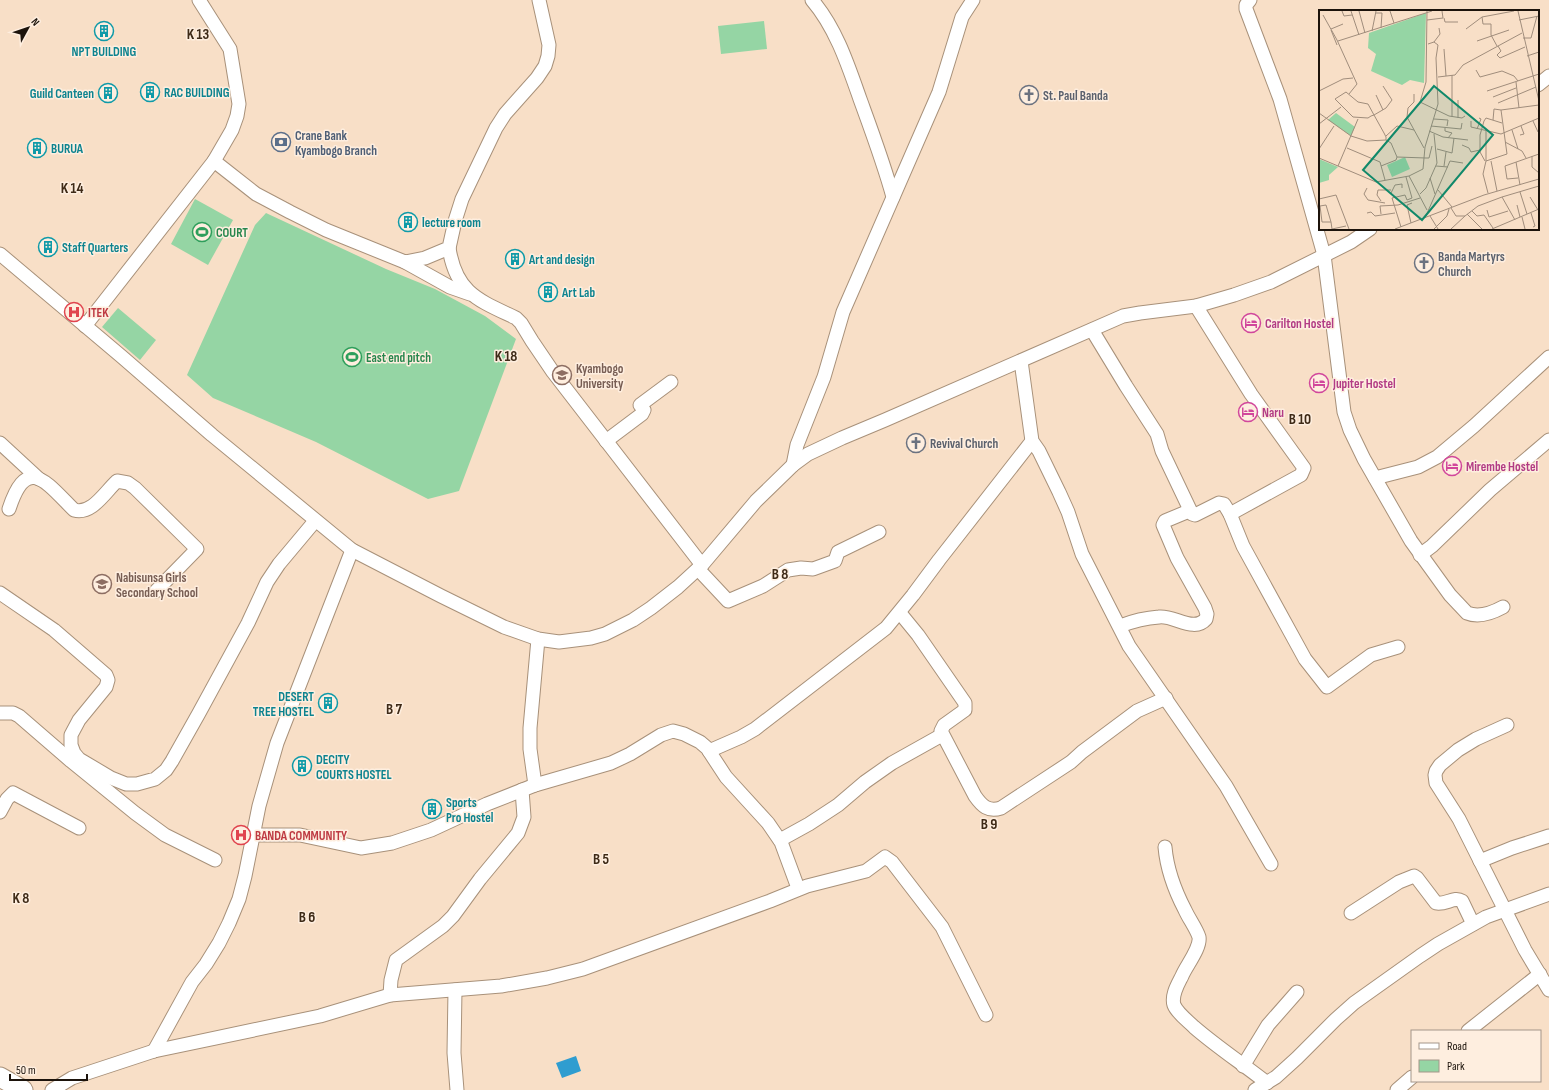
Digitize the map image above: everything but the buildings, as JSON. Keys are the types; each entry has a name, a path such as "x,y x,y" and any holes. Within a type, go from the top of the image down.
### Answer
{"highway":[{"path":"0,1076 23,1090"}],"street":[{"path":"85,326 214,161 232,130 237,116 239,104 230,49 199,0"},
{"path":"470,294 457,278 451,264 449,248 455,221 462,199 496,128 505,114 537,78 545,66 549,45 538,0"},
{"path":"812,0 826,19 846,61 885,167 893,197"},
{"path":"793,465 797,445 824,376 843,312 868,251 939,92 962,17 973,0"},
{"path":"1250,0 1246,5 1246,9 1280,99 1324,255 1344,412 1356,444 1420,555 1450,595 1467,613 1475,615 1494,612 1503,607"},
{"path":"1539,84 1549,76"},
{"path":"214,161 256,194 290,212 326,230 405,262 450,287 470,294 516,318 521,323 553,372 700,567 728,601 762,586 788,570 801,568 813,569 835,561 838,552 879,532"},
{"path":"0,254 212,435 352,550 482,616 520,633 538,639 559,642 591,638 606,634 651,608 678,587 700,567 756,501 793,465 808,454 842,438 1021,362 1123,316 1196,306 1271,282 1351,242 1369,230"},
{"path":"405,262 425,258 449,248"},
{"path":"1196,306 1251,394 1304,468 1301,475 1230,514"},
{"path":"1092,330 1157,434 1162,451 1190,511 1195,515 1219,503 1222,503 1230,514 1243,546 1305,659 1327,687 1371,655 1398,647"},
{"path":"1375,478 1418,467 1437,457 1474,426 1549,357"},
{"path":"1021,362 1032,441 1039,451 1068,512 1082,554 1129,646 1236,800 1271,864"},
{"path":"606,441 642,414 644,410 640,405 671,382"},
{"path":"1420,555 1436,542 1490,490 1549,440"},
{"path":"709,751 741,737 766,721 886,628 900,613 939,560 1032,441"},
{"path":"0,443 46,483 74,510 79,511 90,508 117,481 128,483 168,520 197,550 156,591"},
{"path":"9,509 15,493 24,480 29,477 39,478"},
{"path":"1120,626 1137,620 1161,616 1192,625 1200,624 1206,619 1207,614 1205,608 1177,558 1163,525 1165,521 1190,511"},
{"path":"0,593 54,630 106,675 108,680 106,687 79,720 71,735 71,745 79,760 111,778 126,784 138,784 155,779 166,770 200,714 248,623 267,582 279,564 315,521"},
{"path":"154,1051 192,982 206,964 229,923 239,899 259,806 277,743 352,550"},
{"path":"900,613 918,635 963,699 966,706 965,710 942,727 942,735 969,786 982,806 986,808 996,810 1001,808 1071,762 1082,752 1138,711 1166,698"},
{"path":"535,785 530,749 530,728 538,639"},
{"path":"0,713 12,713 20,716 71,761 135,813 165,835 215,860"},
{"path":"1508,725 1476,739 1458,750 1440,765 1435,775 1436,783 1459,819 1525,950 1549,990"},
{"path":"253,834 300,835 361,848 379,846 418,836 535,785 610,762 630,754 661,735 673,731 684,734 700,742 709,751 726,777 761,814 780,840 788,857 798,888"},
{"path":"780,840 838,805 865,782 892,763 942,735"},
{"path":"390,995 391,980 396,960 444,926 518,833 524,817 522,790"},
{"path":"0,812 6,799 13,793 80,828"},
{"path":"1480,861 1512,848 1549,836"},
{"path":"1165,847 1170,878 1197,932 1199,941 1197,948 1176,989 1173,1003 1188,1022 1216,1046 1267,1083"},
{"path":"52,1090 72,1078 154,1051 320,1016 390,995 502,986 547,978 583,969 770,901 798,888 867,871 884,858 889,859 942,927 986,1015"},
{"path":"1352,912 1399,882 1414,876 1436,903 1446,903 1457,899 1462,901 1473,924"},
{"path":"1255,1090 1276,1077 1354,1003 1420,956 1486,917 1549,894"},
{"path":"1469,1030 1540,974"},
{"path":"455,990 454,1053 457,1090"},
{"path":"1243,1066 1268,1025 1297,992"},
{"path":"1397,1090 1411,1078"}],"green space":[{"path":"764,21 767,49 721,54 718,26"},
{"name":"COURT","path":"195,199 233,220 208,265 171,244"},
{"name":"East end pitch","path":"266,213 386,269 435,289 485,316 516,339 459,491 428,499 316,442 213,398 187,375 255,225"},
{"path":"118,308 156,340 140,360 102,327"}],"water":[{"path":"576,1056 581,1071 562,1078 556,1063"}],"place":[{"name":"NPT BUILDING","path":"104,31"},
{"name":"RAC BUILDING","path":"150,92"},
{"name":"Guild Canteen","path":"108,93"},
{"name":"St. Paul Banda","path":"1029,95"},
{"name":"Crane Bank Kyambogo Branch","path":"281,142"},
{"name":"BURUA","path":"37,148"},
{"name":"lecture room","path":"408,222"},
{"name":"COURT","path":"202,232"},
{"name":"Staff Quarters","path":"48,247"},
{"name":"Art and design","path":"515,259"},
{"name":"Banda Martyrs Church","path":"1424,263"},
{"name":"Art Lab","path":"548,292"},
{"name":"ITEK","path":"74,312"},
{"name":"Carilton Hostel","path":"1251,323"},
{"name":"East end pitch","path":"352,357"},
{"name":"Kyambogo University","path":"562,375"},
{"name":"Jupiter Hostel","path":"1319,383"},
{"name":"Naru","path":"1248,412"},
{"name":"Revival Church","path":"916,443"},
{"name":"Mirembe Hostel","path":"1452,466"},
{"name":"Nabisunsa Girls Secondary School","path":"102,584"},
{"name":"DESERT TREE HOSTEL","path":"328,703"},
{"name":"DECITY COURTS HOSTEL","path":"302,766"},
{"name":"Sports Pro Hostel","path":"432,809"},
{"name":"BANDA COMMUNITY","path":"241,835"}],"district":[{"name":"K 13","path":"198,34"},
{"name":"K 14","path":"72,188"},
{"name":"K 18","path":"506,356"},
{"name":"B 10","path":"1300,419"},
{"name":"B 8","path":"780,574"},
{"name":"B 7","path":"394,709"},
{"name":"B 9","path":"989,824"},
{"name":"B 5","path":"601,859"},
{"name":"K 8","path":"21,898"},
{"name":"B 6","path":"307,917"}]}
